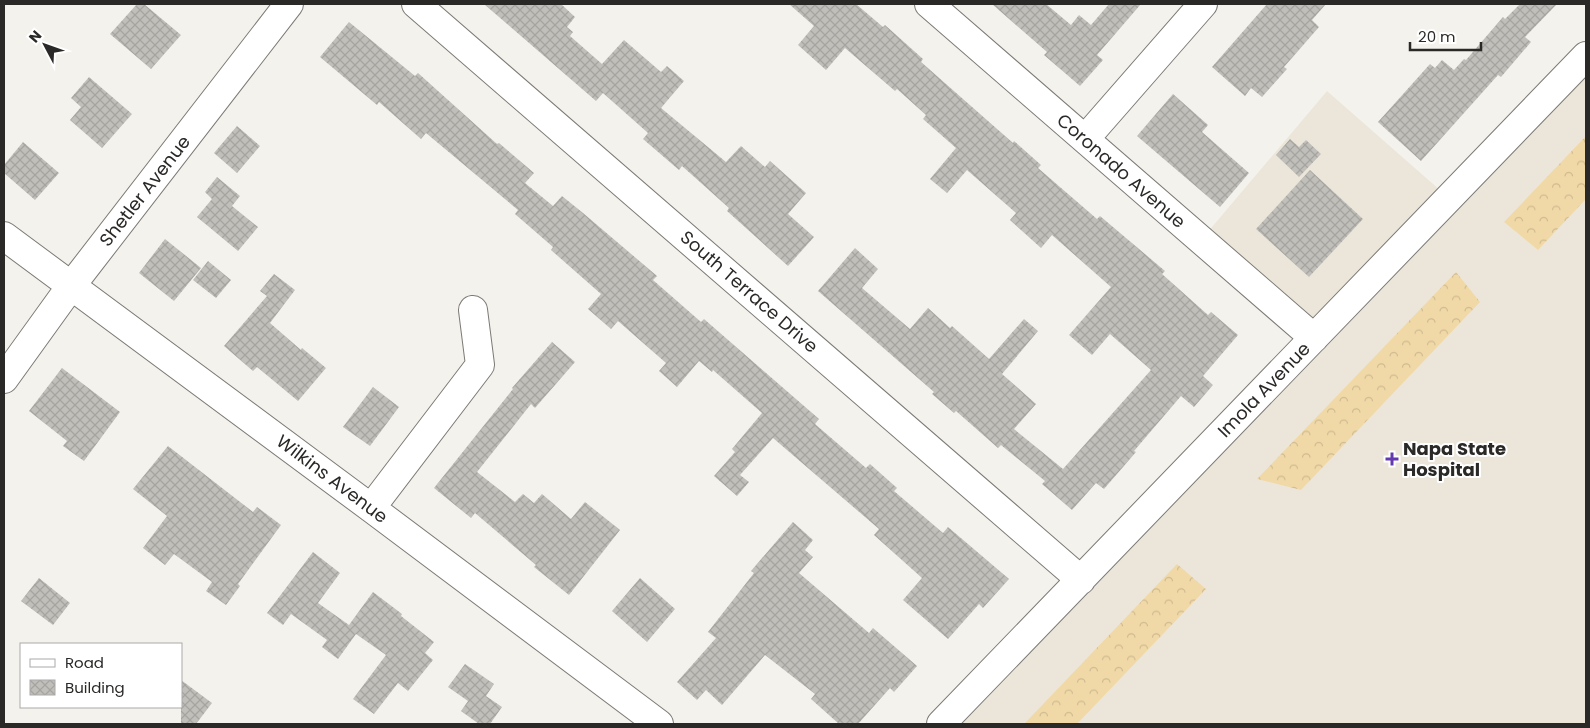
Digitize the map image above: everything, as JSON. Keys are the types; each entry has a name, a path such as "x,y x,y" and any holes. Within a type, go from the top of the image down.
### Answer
{"street":[{"name":"Shetler Avenue","path":"4,379 71,286 289,4"},
{"name":"South Terrace Drive","path":"416,4 1081,580"},
{"name":"Coronado Avenue","path":"929,4 1314,338"},
{"path":"1085,140 1203,4"},
{"name":"Imola Avenue","path":"941,724 1586,56"},
{"name":"Wilkins Avenue","path":"4,236 659,724"},
{"path":"371,508 480,365 473,310"}],"shaded area":[{"name":"Napa State Hospital","path":"1586,56 1586,724 941,724 1313,339 1201,240 1327,91 1449,198"}],"green space":[{"path":"1586,136 1586,199 1538,250 1504,222"},
{"path":"1456,272 1480,302 1301,490 1257,479"},
{"path":"1177,564 1206,589 1077,724 1024,724"}],"building":[{"path":"137,4 144,4 181,35 151,69 110,34"},
{"path":"484,4 561,4 575,17 567,27 573,32 570,36 602,64 624,40 661,72 667,66 684,81 661,108 726,162 741,146 765,167 770,161 806,193 788,214 814,237 788,266 727,211 729,208 682,166 679,170 643,139 648,133 603,93 596,101"},
{"path":"789,4 856,4 883,27 885,25 923,59 921,62 1013,143 1014,141 1041,165 1038,168 1097,219 1100,216 1165,271 1162,274 1208,315 1211,312 1238,335 1203,376 1213,385 1194,407 1181,396 1104,489 1096,483 1072,510 1042,484 1045,481 1001,445 998,448 956,411 954,413 932,394 934,392 818,291 855,248 878,269 862,288 910,329 928,308 950,328 952,326 989,359 1024,319 1038,331 1002,374 1036,404 1014,429 1063,469 1151,370 1110,334 1092,355 1069,335 1111,287 1052,235 1041,248 1010,220 1016,213 967,170 947,193 930,179 956,148 923,119 926,115 897,89 895,91 845,48 826,70 798,45 814,26"},
{"path":"992,4 1046,4 1071,25 1079,15 1091,25 1109,4 1141,4 1097,55 1103,60 1080,86 1044,55 1047,52"},
{"path":"1267,4 1326,4 1312,20 1319,27 1284,67 1287,69 1262,97 1251,88 1245,96 1212,67"},
{"path":"1520,4 1557,4 1525,37 1531,42 1501,77 1498,75 1421,161 1378,122 1430,64 1435,68 1442,60 1454,70 1464,59 1466,60 1503,17 1505,19"},
{"path":"349,22 415,76 418,73 497,144 499,143 534,173 525,183 553,206 562,196 583,213 657,276 653,280 701,322 704,319 819,419 815,424 866,468 870,464 897,488 894,491 943,533 948,527 1009,579 983,608 979,604 948,639 903,600 922,578 874,535 879,529 773,438 740,475 749,482 737,496 714,476 735,452 732,449 762,413 713,370 712,372 699,361 677,387 659,371 666,363 618,321 611,329 588,309 601,294 551,250 553,247 515,214 518,210 426,133 421,139 379,102 377,105 320,57"},
{"path":"89,77 132,114 102,148 70,120 81,107 71,98"},
{"path":"1173,94 1208,125 1202,132 1249,173 1220,207 1137,136"},
{"path":"237,126 260,146 237,173 214,153"},
{"path":"1290,139 1299,147 1306,140 1321,154 1299,177 1276,155"},
{"path":"23,142 59,173 35,200 4,173 4,165"},
{"path":"1310,170 1363,219 1309,277 1256,229"},
{"path":"217,177 240,196 232,206 258,227 238,251 197,217 212,199 205,192"},
{"path":"165,239 201,268 174,301 139,273"},
{"path":"208,261 231,280 216,298 193,280"},
{"path":"274,274 295,290 270,323 301,350 302,348 326,368 298,401 257,367 253,371 224,346 267,296 260,291"},
{"path":"552,342 575,362 535,408 531,404 477,472 515,502 523,494 534,503 542,494 571,519 585,502 620,530 569,595 534,567 536,565 475,513 471,518 434,488 512,388"},
{"path":"62,368 120,412 84,461 63,446 67,441 29,411"},
{"path":"373,387 399,407 370,446 343,427"},
{"path":"168,446 253,512 257,507 281,525 238,584 240,586 226,605 206,591 212,582 174,554 165,565 143,548 167,516 133,489"},
{"path":"793,522 813,540 805,550 813,557 799,573 869,633 873,628 917,666 894,692 890,688 858,724 839,724 811,699 815,694 765,655 722,705 706,690 697,700 677,682 716,638 708,632 754,573 751,571"},
{"path":"313,552 340,573 318,603 349,625 373,592 434,642 425,653 433,660 408,691 398,683 374,714 353,699 386,655 356,634 338,659 322,647 327,640 291,614 283,625 267,613"},
{"path":"39,578 70,603 53,625 21,601"},
{"path":"640,578 675,609 647,642 612,611"},
{"path":"465,664 494,684 486,696 502,707 490,724 479,724 461,711 468,701 448,687"},
{"path":"182,681 212,703 196,724 181,724"}],"place":[{"name":"Napa State Hospital","path":"1392,459"}]}
